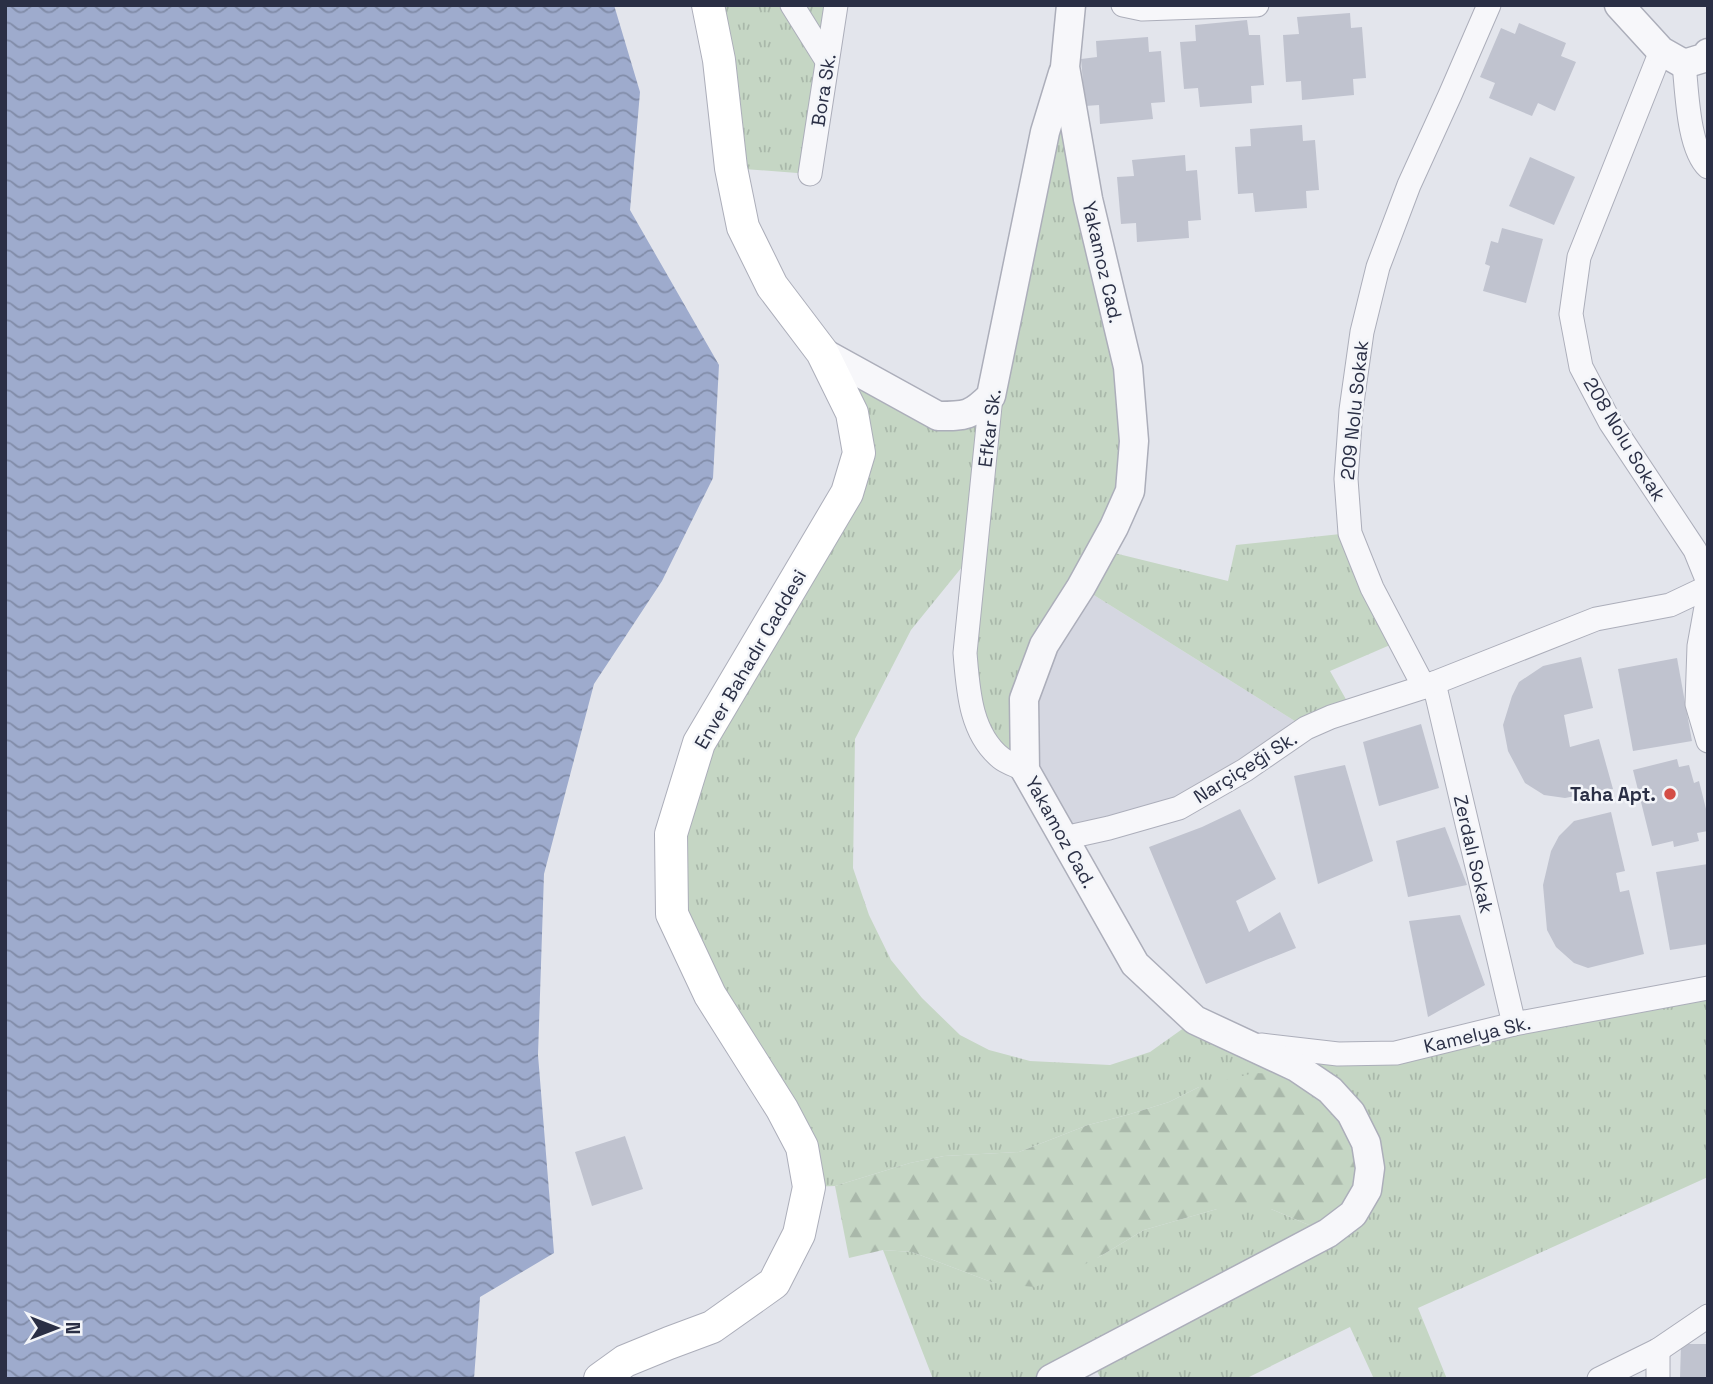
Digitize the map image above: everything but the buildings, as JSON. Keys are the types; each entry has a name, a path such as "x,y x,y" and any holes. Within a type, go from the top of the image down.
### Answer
{"main road":[{"name":"Enver Bahadır Caddesi","path":"600,1379 625,1361 712,1327 774,1283 799,1234 809,1186 802,1147 782,1109 710,995 672,914 671,834 699,743 847,493 859,453 852,413 822,352 772,286 743,227 732,168 719,60 708,5"}],"street":[{"path":"792,5 827,61"},
{"name":"Bora Sk.","path":"810,174 836,5"},
{"name":"Yakamoz Cad.","path":"1051,1379 1328,1233 1353,1214 1367,1191 1370,1167 1366,1143 1351,1114 1330,1090 1296,1067 1195,1020 1135,964 1026,769 1024,699 1044,645 1081,587 1114,527 1129,491 1134,441 1128,367 1088,199 1065,67 1071,5"},
{"path":"1123,5 1142,9 1257,5"},
{"name":"209 Nolu Sokak","path":"1429,685 1372,588 1350,533 1346,479 1351,410 1362,332 1378,267 1409,185 1489,5"},
{"path":"1617,6 1684,56 1690,125 1703,162 1708,167"},
{"name":"208 Nolu Sokak","path":"1684,56 1579,257 1571,314 1581,367 1610,422 1695,550 1708,585"},
{"name":"Efkar Sk.","path":"1026,769 1002,759 981,735 968,694 965,653 991,396 1045,132 1065,67"},
{"path":"822,352 938,416 976,412 991,396"},
{"path":"1429,685 1596,619 1670,605 1708,585"},
{"path":"1708,596 1699,646 1697,704 1708,741"},
{"name":"Narçiçeği Sk.","path":"1064,838 1179,808 1245,770 1306,729 1331,717 1429,685"},
{"name":"Zerdalı Sokak","path":"1429,685 1514,1024"},
{"name":"Kamelya Sk.","path":"1244,1043 1338,1054 1396,1053 1514,1024 1708,988"},
{"path":"1599,1379 1658,1350 1708,1316"},
{"path":"1658,1350 1658,1379"}],"shaded area":[{"path":"1081,587 1306,728 1207,793 1064,838 1025,770 1044,645"}],"green space":[{"path":"708,5 836,5 810,174 731,168"},
{"path":"1065,67 1134,441 1102,550 1228,581 1236,545 1350,533 1397,642 1330,671 1352,710 1306,728 1081,587 1044,645 1025,770 1002,759 968,694 975,551 911,630 855,739 853,868 869,915 891,960 922,998 960,1035 989,1050 1030,1061 1110,1065 1150,1052 1195,1020 1338,1054 1708,988 1708,1177 1418,1308 1447,1379 1374,1379 1350,1327 1245,1379 1101,1379 1090,1358 1051,1379 933,1379 883,1250 912,1252 994,1283 1099,1257 1144,1230 1217,1209 1271,1209 1328,1233 1199,1087 1169,1102 1088,1125 1019,1152 944,1156 910,1163 835,1186 809,1187 672,914 699,743 859,453 822,352 938,416 976,412"},
{"path":"1254,1073 1309,1075 1330,1090 1370,1168 1328,1233 1271,1209 1217,1209 1144,1230 1099,1257 1035,1287 994,1283 912,1252 883,1250 849,1258 835,1186 910,1163 944,1156 1019,1152 1088,1125 1169,1102 1199,1087"}],"water":[{"path":"5,5 614,5 640,92 630,210 719,365 713,478 662,581 594,684 544,874 538,1055 554,1253 480,1297 474,1379 5,1379"}],"place":[{"name":"Taha Apt.","path":"1670,794"}]}
